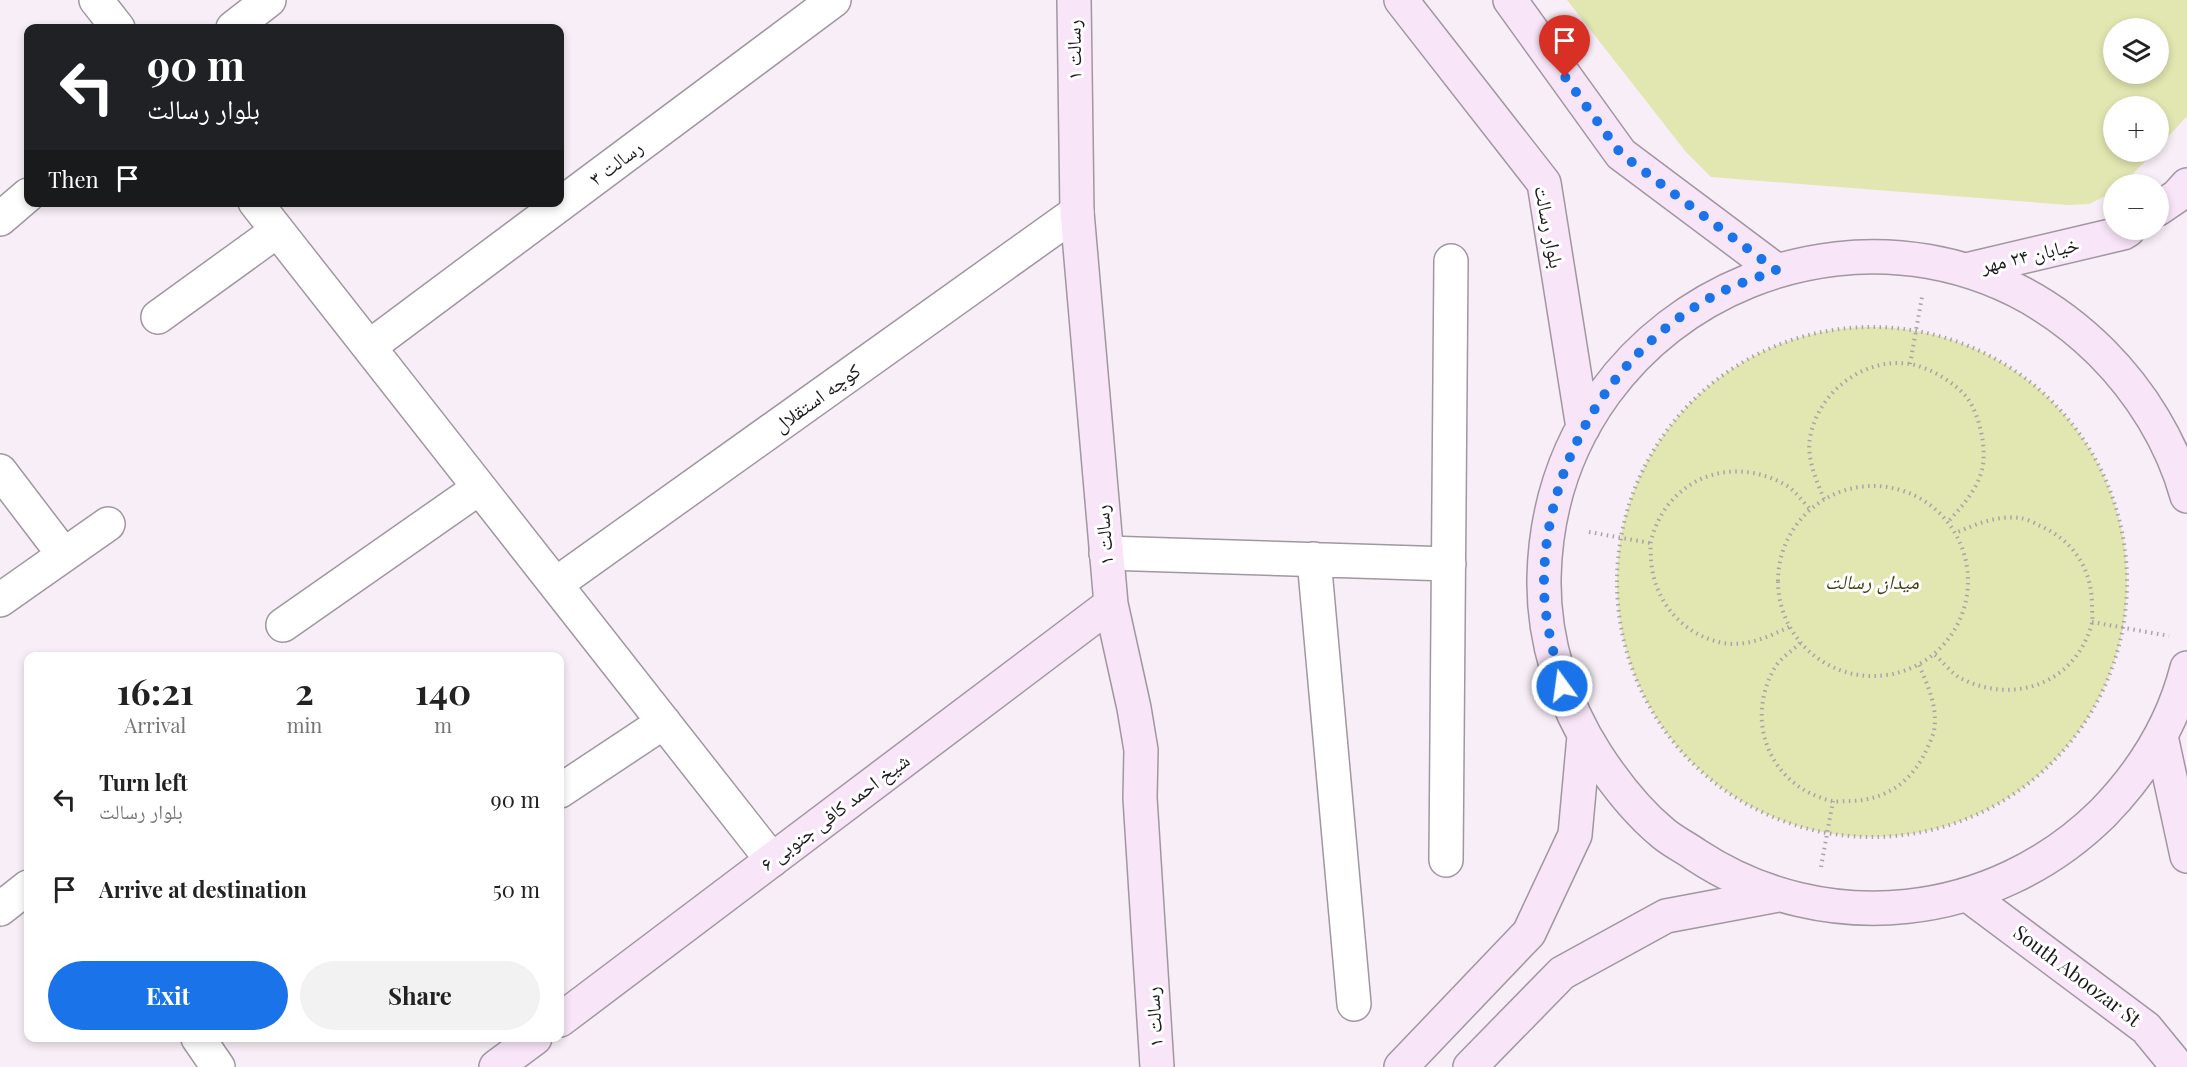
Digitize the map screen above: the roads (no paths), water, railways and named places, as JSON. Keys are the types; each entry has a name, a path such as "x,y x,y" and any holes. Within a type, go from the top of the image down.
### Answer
{"main road":[{"name":"رسالت ۱","path":"1074,0 1077,212 1111,604 1141,750 1140,798 1157,1067"},
{"name":"بلوار رسالت","path":"1401,0 1544,183 1583,428"},
{"path":"1510,0 1621,154 1776,270"},
{"path":"2169,201 2187,185"},
{"name":"خیابان ۲۴ مهر","path":"1966,270 2103,238"},
{"path":"2186,482 2160,429 2125,376 2079,331 2025,295 1966,270 1928,261 1890,256 1814,261 1776,270 1717,294 1663,330 1618,375 1583,428 1568,459 1549,526 1544,580 1549,634 1562,686 1584,736 1619,790 1665,835 1718,870 1778,895 1814,903 1852,908 1891,908 1930,904 1968,895 2027,871 2080,835 2126,789 2161,736 2181,690 2187,668"},
{"name":"شیخ احمد کافی جنوبی ۶","path":"564,1017 1111,604"},
{"path":"1401,1067 1529,933 1575,835 1584,736"},
{"path":"2161,736 2187,856"},
{"path":"1470,1067 1562,973 1666,916 1778,895"},
{"name":"South Aboozar St","path":"1968,895 2146,1028 2178,1067"},
{"path":"496,1067 530,1042"}],"street":[{"path":"96,0 115,24"},
{"path":"238,24 269,0"},
{"name":"رسالت ۳","path":"564,201 834,0"},
{"path":"0,219 24,198"},
{"path":"259,207 772,860"},
{"name":"رسالت ۳","path":"369,347 557,207"},
{"name":"کوچه استقلال","path":"556,584 1077,212"},
{"path":"158,317 277,231"},
{"path":"1446,860 1451,261"},
{"path":"0,471 64,555"},
{"path":"283,625 479,488"},
{"path":"0,600 108,524"},
{"path":"1106,553 1449,564"},
{"path":"1314,560 1354,1004"},
{"path":"564,788 664,722"},
{"path":"0,909 24,890"},
{"path":"201,1042 218,1067"}],"park label":[{"name":"میدان رسالت","path":"1872,582"}]}
